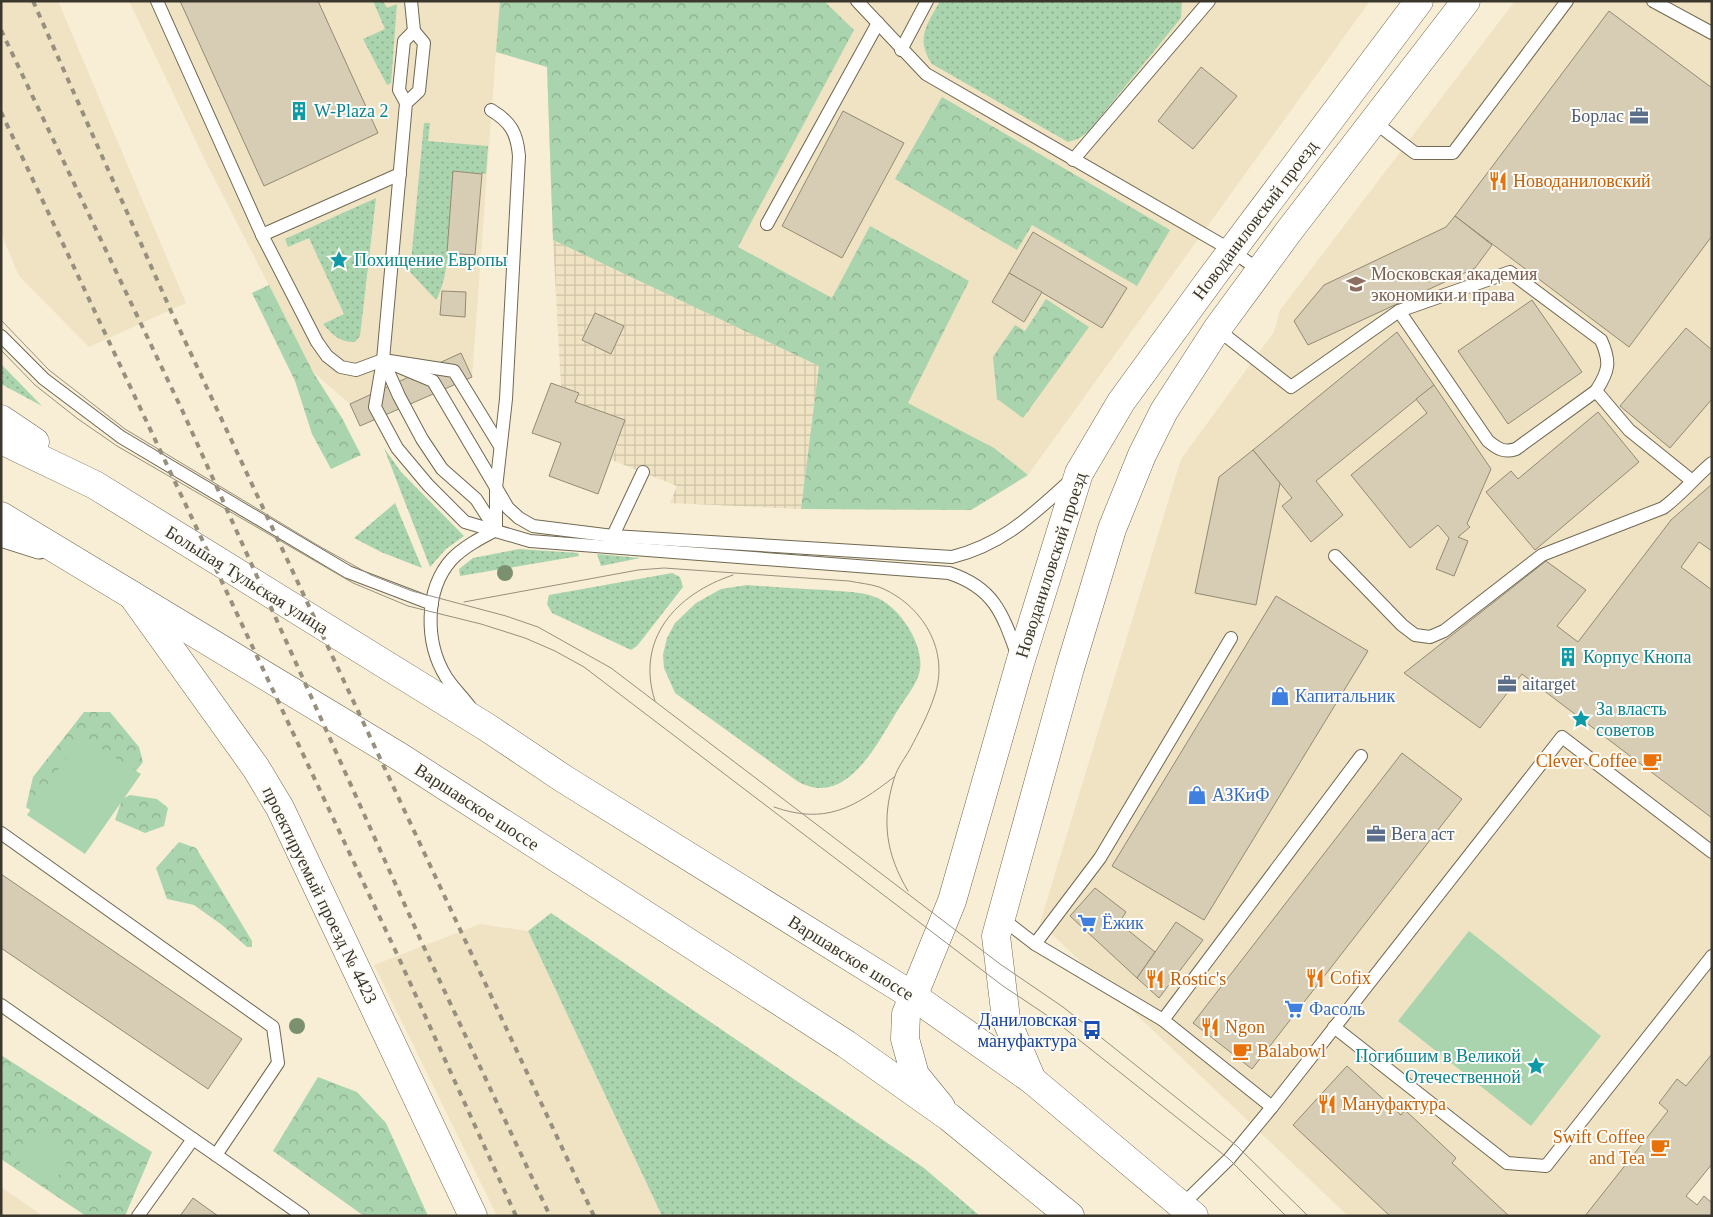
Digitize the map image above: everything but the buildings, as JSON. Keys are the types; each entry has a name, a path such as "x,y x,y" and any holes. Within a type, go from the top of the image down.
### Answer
{"main road":[{"name":"Новоданиловский проезд","path":"949,1117 915,1075 905,1039 906,1014 952,901 1020,663 1079,473 1121,402 1231,250 1419,1"},
{"name":"Новоданиловский проезд","path":"1032,1080 1006,1019 996,936 1000,916 1112,529 1142,454 1164,411 1217,329 1373,121 1466,1"},
{"path":"1,419 95,485"},
{"name":"Большая Тульская улица","path":"1,440 95,485 488,728"},
{"path":"1,516 132,595"},
{"name":"Варшавское шоссе","path":"132,595 400,757 865,1057 949,1117 1070,1216"},
{"name":"проектируемый проезд № 4423","path":"132,595 256,768 280,808 472,1216"},
{"name":"Варшавское шоссе","path":"488,728 564,779 913,996 1032,1080 1188,1210"}],"street":[{"path":"1,534 62,552"}],"lane":[{"path":"157,1 262,235 317,342 327,356 341,367 356,370 383,360 454,371 500,446"},
{"path":"406,103 420,92 424,43 414,31 411,1"},
{"path":"857,1 901,50 926,74 1231,250 1260,271"},
{"path":"901,50 927,1"},
{"path":"1073,160 1209,1"},
{"path":"1373,121 1415,153 1452,153 1567,1"},
{"path":"1653,1 1712,33"},
{"path":"767,224 878,23"},
{"path":"414,31 404,41 399,90 406,103 383,360 375,407 397,448 428,485 465,522 530,541 607,549 949,573 980,587 993,600 1005,619 1020,663"},
{"path":"491,110 504,118 514,129 519,156 506,399 496,488 496,530"},
{"path":"262,235 400,174"},
{"path":"1217,329 1291,387 1399,311 1510,272 1601,340 1608,355 1607,374 1596,391 1516,449 1508,452 1498,449 1488,441 1399,311"},
{"path":"1,336 44,379 121,437 348,572 432,604"},
{"path":"383,360 433,381 508,508 519,518 533,526 613,536 952,557 976,551 1001,539 1026,521 1079,473"},
{"path":"383,360 399,396 422,439 442,469 476,498 496,530"},
{"path":"1596,391 1629,430 1691,480"},
{"path":"1335,556 1402,625 1415,635 1430,637 1444,631 1542,555 1663,508 1674,500 1691,480 1712,462"},
{"path":"607,549 643,472"},
{"path":"488,728 446,677 433,646 430,611 439,580 452,560 472,542 496,530"},
{"path":"1035,944 1100,858 1231,638"},
{"path":"1188,1210 1272,1107 1562,737 1712,852"},
{"path":"1163,1020 1361,756"},
{"path":"1,833 273,1026 278,1063 216,1155"},
{"path":"1000,916 1035,944 1163,1020 1272,1107"},
{"path":"1334,1027 1507,1163 1546,1166 1712,956"},
{"path":"1,1005 303,1216"},
{"path":"138,1216 193,1139"}],"shaded area":[{"path":"1,1 58,1 186,303 89,347 19,276 1,233"},
{"path":"129,1 1370,1 1028,475 971,510 801,509 819,366 553,240 547,67 496,52 472,377 360,426 350,404 313,372 205,160"},
{"path":"1515,1 1712,1 1712,1054 1686,1086 1677,1080 1659,1103 1668,1111 1585,1216 1348,1216 1040,923 1181,459 1274,332 1280,310"},
{"path":"553,240 819,366 801,509 670,503 677,486 612,460 625,420 575,402 579,393 561,386"},
{"path":"480,924 528,931 662,1216 497,1216 374,965"},
{"path":"1,1187 43,1216 1,1216"}],"green space":[{"path":"373,1 383,1 387,8 397,4 391,83 387,85 363,39 385,29"},
{"path":"500,1 824,1 854,30 738,247 832,298 870,226 969,281 908,403 994,448 1028,475 971,510 801,509 819,366 553,240 547,67 496,52"},
{"path":"940,1 1182,1 1181,18 1088,132 1078,139 1068,142 932,64 924,47 924,39 927,25"},
{"path":"942,97 1170,230 1137,286 1032,225 1017,250 895,179"},
{"path":"424,123 430,123 428,141 488,146 486,174 454,171 448,256 441,288 436,300 410,272"},
{"path":"376,198 360,336 355,342 345,341 333,335 323,324 344,314 309,238 288,247 285,239"},
{"path":"269,285 313,372 342,418 361,455 331,469 312,434 295,381 252,293"},
{"path":"1046,299 1089,327 1023,418 997,399 993,357 1015,325 1025,331"},
{"path":"1,364 42,406 1,384"},
{"path":"384,448 401,472 464,536 446,549 430,567"},
{"path":"395,503 422,568 381,552 354,538"},
{"path":"519,549 578,553 579,556 460,576 459,569 473,558"},
{"path":"597,554 640,558 601,566"},
{"path":"672,573 680,577 683,587 637,646 631,650 552,613 547,604 549,595"},
{"path":"747,585 870,595 894,609 902,618 915,641 919,652 920,664 915,684 869,756 857,770 844,780 830,787 814,787 797,781 675,693 664,668 663,655 667,638 675,623 696,603 721,589"},
{"path":"84,712 110,712 139,747 143,762 125,785 38,816 26,807 33,777"},
{"path":"81,736 141,774 85,854 27,815"},
{"path":"130,795 157,799 168,808 164,826 145,833 115,820 122,799"},
{"path":"179,842 196,848 252,941 252,947 247,947 222,925 194,905 167,899 156,868"},
{"path":"551,913 924,1168 980,1216 662,1216 528,931"},
{"path":"1469,931 1601,1036 1531,1126 1398,1021"},
{"path":"1,1055 152,1152 125,1216 86,1216 1,1159"},
{"path":"318,1077 357,1092 386,1123 428,1216 364,1216 273,1151"},
{"path":"43,1133 52,1135 60,1140 65,1148 67,1157 65,1166 60,1174 52,1179 43,1181 34,1179 26,1174 21,1166 19,1157 21,1148 26,1140 34,1135"}],"tram line":[{"path":"1,320 49,370 125,429 319,546 371,575 412,591 506,616 538,627 611,668 1000,964 1063,1007 1238,1147 1308,1216"},
{"path":"1,350 35,385 78,419 117,446 353,583 408,606 481,624 525,638 555,651 584,667 1003,986 1054,1020 1229,1159 1286,1216"},
{"path":"464,602 638,570 664,568 849,581 879,587 894,595 920,617 929,631 939,663 934,697 920,730 895,775 890,794 887,823 890,850 908,891"},
{"path":"655,701 650,679 651,658 656,639 665,622 678,607 694,594 712,583 733,575"},
{"path":"774,807 792,812 824,814 852,805 894,777"}],"railway":[{"path":"33,1 171,311 594,1216"},
{"path":"1,30 183,412 422,943 550,1216"},
{"path":"1,112 397,954 516,1216"}],"place":[{"name":"W-Plaza 2","path":"299,111"},
{"name":"Борлас","path":"1639,116"},
{"name":"Новоданиловский","path":"1498,181"},
{"name":"Похищение Европы","path":"339,260"},
{"name":"Московская академия экономики и права","path":"1356,284"},
{"name":"Корпус Кнопа","path":"1568,657"},
{"name":"aitarget","path":"1507,684"},
{"name":"Капитальник","path":"1280,696"},
{"name":"За власть советов","path":"1581,719"},
{"name":"Clever Coffee","path":"1652,761"},
{"name":"АЗКиФ","path":"1197,795"},
{"name":"Вега аст","path":"1376,834"},
{"name":"Ёжик","path":"1087,923"},
{"name":"Cofix","path":"1315,978"},
{"name":"Rostic's","path":"1155,979"},
{"name":"Фасоль","path":"1294,1009"},
{"name":"Ngon","path":"1210,1027"},
{"name":"Даниловская мануфактура","path":"1092,1030"},
{"name":"Balabowl","path":"1242,1051"},
{"name":"Погибшим в Великой Отечественной","path":"1536,1066"},
{"name":"Мануфактура","path":"1327,1104"},
{"name":"Swift Coffee and Tea","path":"1660,1147"}]}
